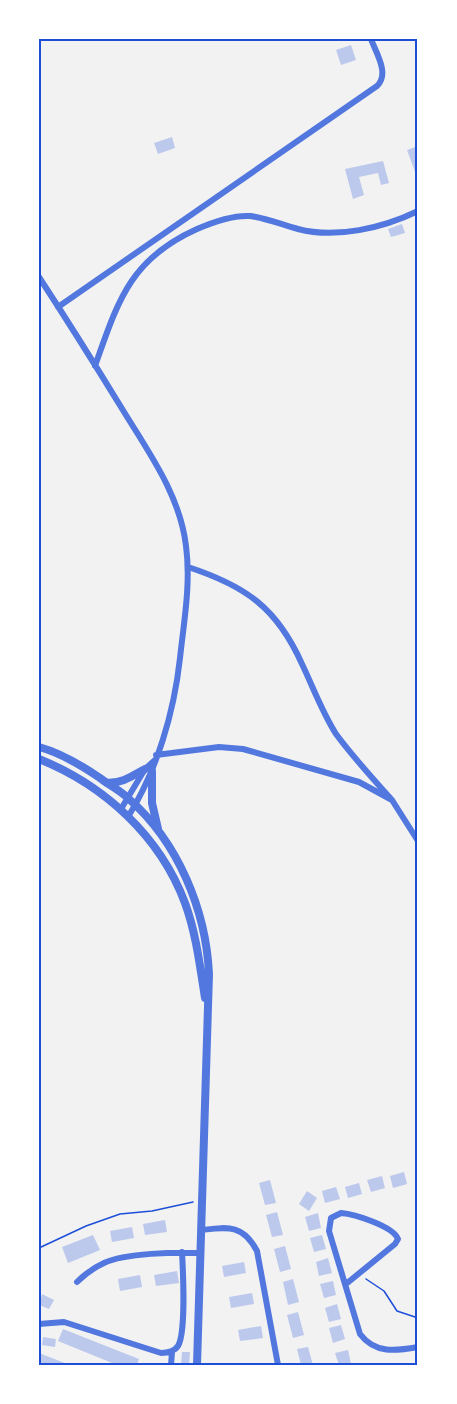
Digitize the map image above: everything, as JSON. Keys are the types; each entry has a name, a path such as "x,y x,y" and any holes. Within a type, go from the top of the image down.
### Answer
{"street":[{"path":"58,307 376,86 383,74 371,39"},
{"path":"95,366 125,289 140,270 161,250 181,237 208,225 235,217 250,216 300,230 332,234 383,224 418,211"},
{"path":"39,276 164,477 179,515 186,543 188,589 178,675 168,720 156,757 136,805 128,817"},
{"path":"188,567 244,591 263,605 278,621 293,646 336,733 392,800 418,841"},
{"path":"39,747 70,760 136,805 158,831 180,866 200,914 208,953 208,1017 197,1365"},
{"path":"156,757 219,747 243,749 359,782 392,800"},
{"path":"39,759 83,780 121,809 166,863 185,904 197,949 208,1017"},
{"path":"106,783 118,783 149,770"},
{"path":"121,809 149,770"},
{"path":"149,770 152,803 158,831"},
{"path":"346,1284 395,1244 397,1235 375,1223 341,1213 331,1218 329,1232 360,1334 364,1340 385,1350 395,1351 418,1347"},
{"path":"201,1230 234,1228 251,1239 256,1251 278,1365"},
{"path":"77,1282 88,1271 106,1262 130,1257 182,1252 201,1253"},
{"path":"171,1365 172,1352 180,1343 184,1289 182,1252"},
{"path":"39,1324 64,1322 161,1353 172,1352"}],"path":[{"path":"39,1248 86,1226 120,1214 152,1211 202,1200"},
{"path":"358,1273 384,1292 397,1311 418,1318"}],"building":[{"path":"351,45 356,60 341,65 336,50"},
{"path":"172,137 175,148 158,154 154,143"},
{"path":"418,146 418,180 407,150"},
{"path":"383,161 389,183 381,185 378,173 359,177 364,195 353,199 345,169"},
{"path":"402,224 405,233 391,237 388,229"},
{"path":"404,1172 407,1184 393,1188 390,1176"},
{"path":"382,1176 385,1188 371,1192 367,1180"},
{"path":"270,1180 276,1203 265,1205 259,1183"},
{"path":"359,1183 362,1194 348,1198 345,1187"},
{"path":"336,1187 340,1199 325,1203 322,1191"},
{"path":"307,1191 317,1198 309,1211 299,1204"},
{"path":"277,1212 283,1235 272,1237 266,1215"},
{"path":"318,1213 321,1228 309,1231 305,1217"},
{"path":"165,1220 167,1232 145,1235 143,1224"},
{"path":"132,1227 134,1238 112,1242 110,1231"},
{"path":"93,1235 100,1250 68,1263 62,1247"},
{"path":"322,1235 326,1249 314,1252 310,1238"},
{"path":"285,1246 291,1269 280,1272 274,1249"},
{"path":"328,1258 332,1273 319,1276 316,1262"},
{"path":"244,1262 246,1273 224,1277 222,1266"},
{"path":"177,1271 179,1283 156,1286 154,1275"},
{"path":"140,1275 142,1287 120,1291 118,1279"},
{"path":"293,1279 299,1302 288,1305 283,1282"},
{"path":"333,1281 336,1295 324,1298 320,1284"},
{"path":"252,1293 254,1304 231,1308 229,1297"},
{"path":"42,1294 54,1300 49,1309 39,1305"},
{"path":"337,1304 341,1319 329,1322 325,1308"},
{"path":"298,1312 304,1335 293,1338 287,1315"},
{"path":"341,1325 345,1339 333,1343 329,1328"},
{"path":"261,1326 263,1338 240,1341 238,1330"},
{"path":"63,1329 139,1359 137,1365 117,1365 58,1341"},
{"path":"43,1337 56,1339 55,1347 42,1345"},
{"path":"308,1347 313,1365 301,1365 297,1349"},
{"path":"348,1350 351,1364 339,1365 335,1353"},
{"path":"182,1352 190,1352 189,1365 181,1365"},
{"path":"39,1353 70,1365 39,1365"}]}
